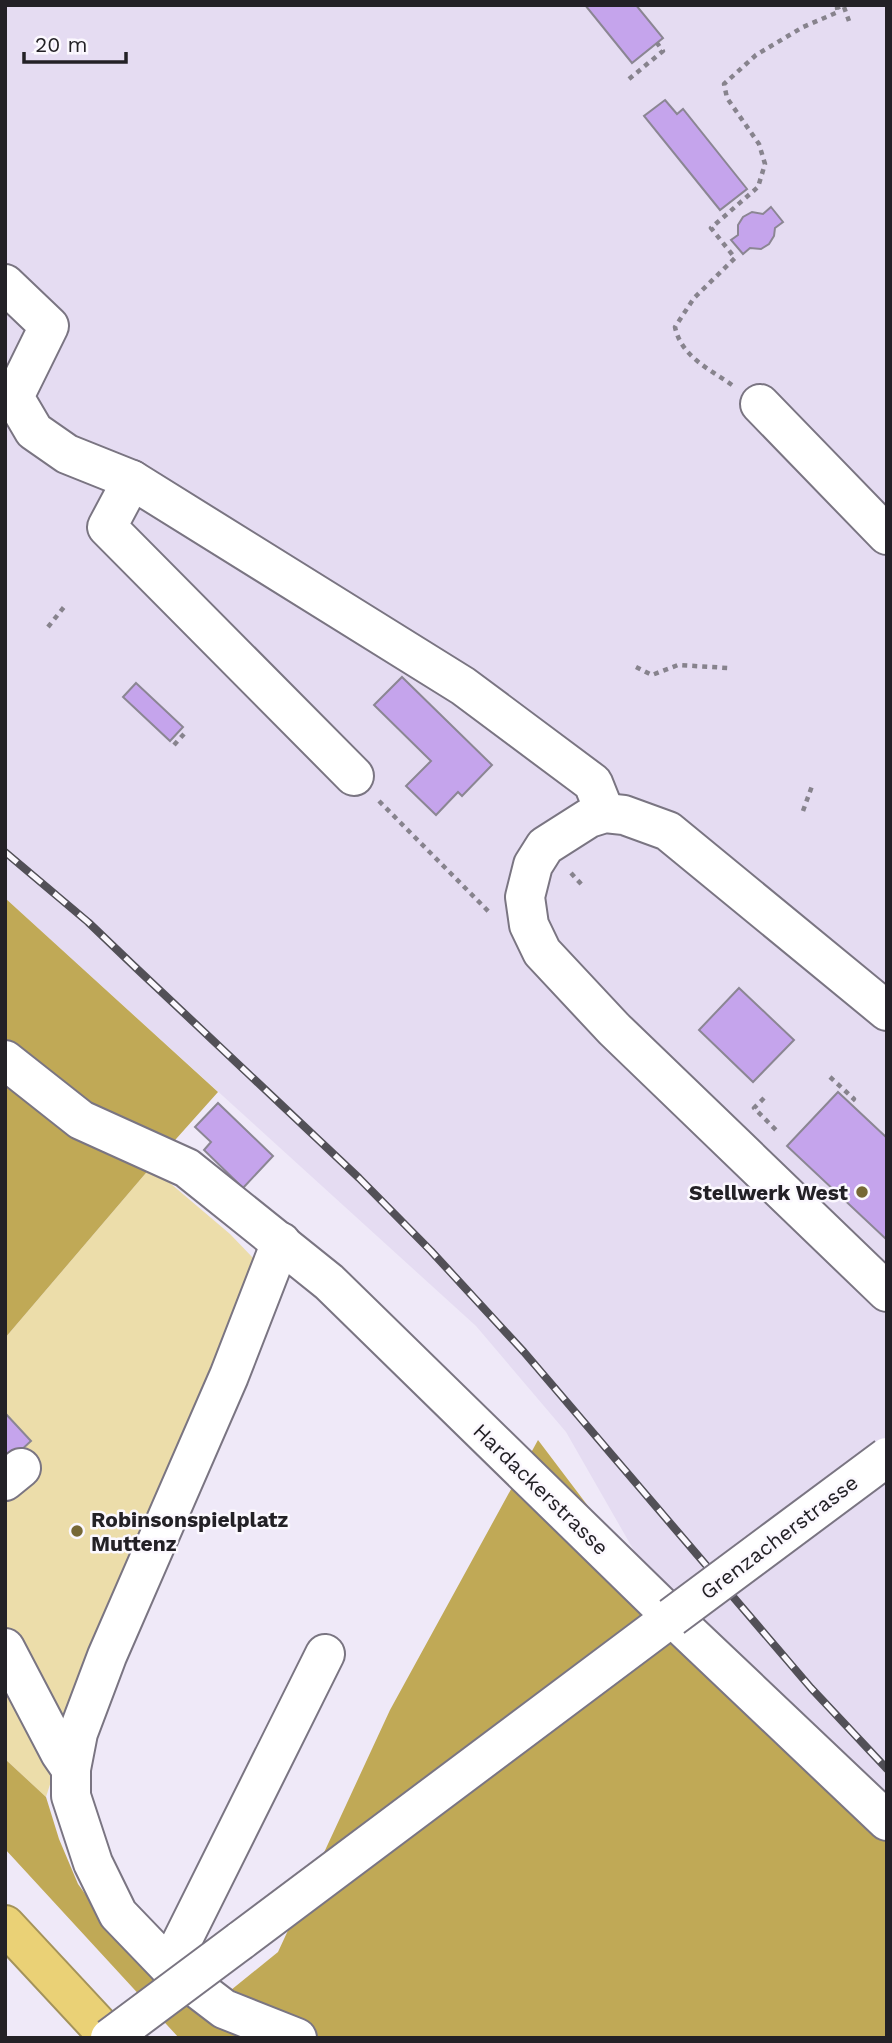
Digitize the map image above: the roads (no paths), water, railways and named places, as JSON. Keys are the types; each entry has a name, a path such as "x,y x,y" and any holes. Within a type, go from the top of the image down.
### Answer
{"highway":[{"path":"5,1925 110,2038"}],"street":[{"path":"5,284 50,326 14,397 34,431 67,454 132,480 463,686 593,783 605,813"},
{"path":"760,404 887,534"},
{"path":"132,480 107,527 354,776"},
{"path":"887,1011 668,831 624,815 605,813 589,818 545,846 533,865 525,897 529,925 541,952 614,1029 887,1292"},
{"name":"Hardackerstrasse","path":"5,1060 81,1120 187,1167 329,1282 672,1617 887,1821"},
{"path":"281,1242 229,1376 107,1657 78,1733 71,1769 71,1796 93,1863 118,1914 169,1967 224,2009 296,2038"},
{"name":"Grenzacherstrasse","path":"110,2038 887,1457"},
{"path":"5,1648 71,1769"},
{"path":"169,1967 325,1654"}],"railway":[{"path":"5,852 88,922 359,1178 431,1251 524,1352 811,1688 887,1769"}],"place":[{"name":"Stellwerk West","path":"862,1192"},
{"name":"Robinsonspielplatz Muttenz","path":"77,1531"}]}
